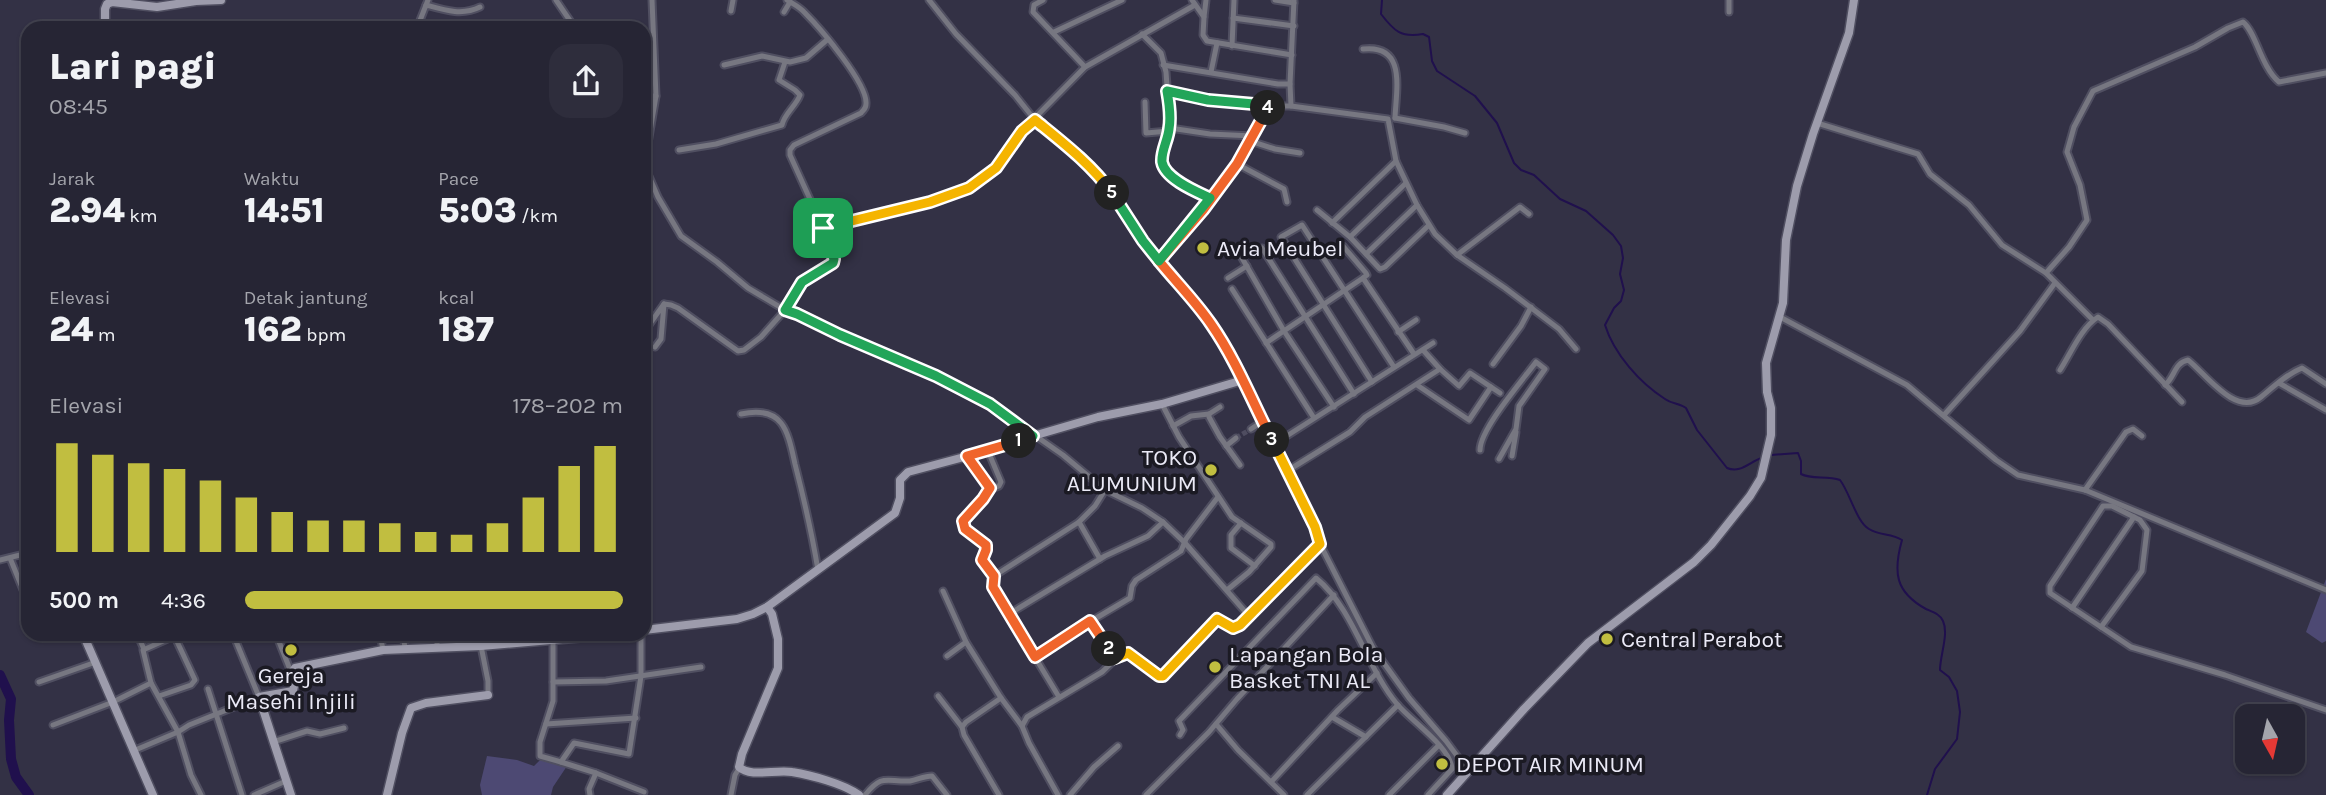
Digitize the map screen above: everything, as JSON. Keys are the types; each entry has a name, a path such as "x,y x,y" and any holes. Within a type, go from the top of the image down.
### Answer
{"street":[{"path":"105,21 105,9 109,3 152,7 168,3 221,0"},
{"path":"556,0 570,21"},
{"path":"651,124 656,96 652,0"},
{"path":"731,11 733,0"},
{"path":"929,0 956,34 1035,120 1100,178 1159,261 1199,307 1228,350 1315,527 1320,544 1379,656 1468,772"},
{"path":"1043,0 1034,5 1033,12 1085,67"},
{"path":"1054,32 1122,0"},
{"path":"1206,0 1204,38 1232,46 1292,55"},
{"path":"1232,46 1234,0"},
{"path":"1275,0 1294,1 1291,106"},
{"path":"1729,0 1729,12"},
{"path":"1447,795 1588,643 1694,562 1711,545 1755,487 1764,468 1771,435 1766,363 1780,317 1786,285 1786,240 1797,186 1847,40 1854,0"},
{"path":"664,304 678,308 738,351 744,350 761,337 785,310 802,282 833,263 823,228 790,156 790,150 794,145 860,113 866,103 858,79 805,12 789,1 784,12"},
{"path":"823,228 930,202 969,188 996,168 1022,131 1085,67 1194,2 1204,17"},
{"path":"420,21 427,3 456,12 480,8"},
{"path":"1233,18 1294,26"},
{"path":"2046,273 2087,220 2080,185 2067,152 2074,127 2094,89 2195,47 2243,22 2248,25 2259,51 2279,82 2326,73"},
{"path":"1142,34 1161,53 1166,72 1169,130 1163,158 1165,168 1182,185 1210,198"},
{"path":"724,65 765,56 785,62 806,58 828,39"},
{"path":"1211,72 1217,43"},
{"path":"1363,50 1380,49 1391,57 1397,71 1392,118 1396,161 1428,226 1440,241 1457,255 1559,329 1576,349"},
{"path":"679,150 716,144 782,125 783,119 800,96 779,80 785,62"},
{"path":"1163,65 1290,85"},
{"path":"1167,91 1208,100 1254,104 1269,109"},
{"path":"651,96 656,96"},
{"path":"1145,102 1146,133 1169,130 1252,138 1275,149 1300,153"},
{"path":"1159,261 1237,164 1269,109 1276,106 1392,118 1465,133"},
{"path":"1817,123 1918,154 1930,174 1969,205 2002,245 2046,273 2094,320"},
{"path":"1332,223 1396,161"},
{"path":"1237,164 1284,189 1287,202"},
{"path":"651,180 681,236 748,288 785,310 936,376 990,404 1063,455 1105,490 1142,508 1163,522 1249,616"},
{"path":"1350,237 1406,183"},
{"path":"1366,254 1417,205"},
{"path":"1457,255 1520,207 1529,214"},
{"path":"1317,210 1350,237 1378,268 1383,268 1428,226"},
{"path":"1372,382 1280,236 1302,225 1394,367"},
{"path":"1266,343 1363,278 1366,273 1343,246"},
{"path":"1262,248 1355,393"},
{"path":"1242,258 1284,331 1334,407"},
{"path":"1228,278 1247,267"},
{"path":"1363,278 1414,354"},
{"path":"1944,415 2020,331 2055,283"},
{"path":"1232,289 1314,418"},
{"path":"651,321 664,304"},
{"path":"655,347 661,339 664,304"},
{"path":"1493,364 1521,326 1531,307"},
{"path":"1780,317 1908,384 1996,460 2018,475 2085,489 2326,590"},
{"path":"2060,370 2094,320 2102,318 2182,402"},
{"path":"1398,332 1416,320"},
{"path":"1274,444 1433,342"},
{"path":"1423,350 1459,386 1470,373 1500,393"},
{"path":"2165,385 2169,383 2177,366 2188,360 2225,395 2239,401 2256,401 2302,368 2326,384"},
{"path":"1480,450 1480,442 1536,362 1545,369 1518,409 1512,456"},
{"path":"1287,471 1350,432 1365,417 1440,369"},
{"path":"651,631 737,619 767,607 895,513 900,498 899,483 905,474 1119,412 1162,404 1243,380"},
{"path":"2279,383 2326,410"},
{"path":"1417,385 1469,420 1491,387"},
{"path":"1508,400 1518,409"},
{"path":"1162,404 1173,426 1233,517 1271,545 1255,566 1227,590"},
{"path":"1173,426 1191,416 1209,414 1220,407"},
{"path":"741,414 766,413 773,416 783,427 803,495 818,569"},
{"path":"1209,414 1240,465"},
{"path":"1251,429 1263,421"},
{"path":"1499,459 1516,429"},
{"path":"2085,489 2126,432 2133,429 2142,436"},
{"path":"1226,446 1236,438"},
{"path":"988,451 1001,482 988,491 962,524 986,545 982,560 994,576 993,587 1059,697"},
{"path":"967,456 989,485 988,491"},
{"path":"994,576 1079,522 1095,506 1105,490"},
{"path":"1035,657 1130,598 1136,580 1181,551 1186,539 1218,497"},
{"path":"2101,627 2142,571 2147,530 2140,520 2112,506 2103,506 2049,588 2050,593 2131,648 2225,675 2326,710"},
{"path":"2072,608 2134,517"},
{"path":"1079,522 1100,559"},
{"path":"1009,614 1100,559 1148,536 1163,522"},
{"path":"1241,523 1231,535 1231,548 1255,566"},
{"path":"1022,726 1027,717 1102,672 1115,658 1128,653 1162,677 1217,619 1236,628 1320,544"},
{"path":"0,559 21,555"},
{"path":"10,558 21,588"},
{"path":"1181,735 1179,721 1314,578 1317,578 1334,595 1398,705 1439,745 1452,763 1452,769 1428,795"},
{"path":"943,591 966,642 1022,726 1058,795"},
{"path":"1146,795 1216,724 1334,595"},
{"path":"732,795 741,754 778,668 776,629 767,607"},
{"path":"1090,621 1115,658"},
{"path":"86,641 153,795"},
{"path":"140,641 151,683 178,732 191,775 201,795"},
{"path":"144,649 162,641"},
{"path":"159,696 191,685 195,680 180,641"},
{"path":"236,641 260,697 290,795"},
{"path":"133,751 260,697 293,691 295,689 291,672 279,641"},
{"path":"381,641 383,650"},
{"path":"404,641 405,648"},
{"path":"438,641 438,646"},
{"path":"291,672 299,667 383,650 481,646 500,641"},
{"path":"554,641 553,701 540,742 540,756 645,792"},
{"path":"561,762 574,743 629,754 636,718 643,641"},
{"path":"947,656 966,642"},
{"path":"387,795 411,708 426,703 488,695 481,646"},
{"path":"39,682 96,662"},
{"path":"553,682 583,683 701,667"},
{"path":"1271,782 1377,673"},
{"path":"53,724 113,702 151,683"},
{"path":"208,689 242,795"},
{"path":"938,696 962,727 999,795"},
{"path":"962,727 1001,698"},
{"path":"1307,795 1398,705"},
{"path":"1332,717 1366,737"},
{"path":"547,724 636,718"},
{"path":"1216,724 1284,795"},
{"path":"273,742 307,731 320,734 344,728"},
{"path":"1389,795 1439,745"},
{"path":"1070,795 1094,767 1118,746"},
{"path":"740,767 745,771 791,771 848,788 859,795"},
{"path":"590,795 589,789 596,773"},
{"path":"865,795 874,784 884,779 912,781 932,776 947,795"},
{"path":"254,795 286,781"}],"shaded area":[{"path":"2326,579 2326,641 2322,643 2306,632"},
{"path":"487,756 517,760 534,766 541,759 567,766 553,787 551,795 482,795 480,785"}],"waterway":[{"path":"1382,0 1381,14 1394,29 1403,34 1423,34 1429,37 1432,61 1437,71 1475,96 1497,123 1514,163 1521,170 1534,175 1560,199 1586,211 1613,235 1621,246 1623,258 1620,274 1624,290 1621,301 1605,325 1615,347 1629,367 1668,401 1686,408 1697,430 1727,468 1741,468 1762,458"},
{"path":"1771,455 1798,453 1801,474 1840,480 1864,525 1873,531 1902,540 1897,571 1902,588 1908,596 1943,621 1945,638 1940,670 1949,677 1957,691 1960,712 1957,739 1935,769 1927,795"},
{"path":"0,675 11,699 11,759 16,777 29,795"}],"tunnel":[{"path":"1236,438 1251,429"}],"place":[{"name":"Avia Meubel","path":"1203,248"},
{"name":"TOKO ALUMUNIUM","path":"1211,470"},
{"name":"Central Perabot","path":"1607,639"},
{"name":"Gereja Masehi Injili","path":"291,650"},
{"name":"Lapangan Bola Basket TNI AL","path":"1215,667"},
{"name":"DEPOT AIR MINUM","path":"1442,764"}],"route":[{"path":"823,228 833,263 802,282 785,310 936,376 990,404 1033,436 967,456 990,488 962,524 970,534 986,545 982,560 994,576 993,587 1035,657 1090,621 1115,658 1125,653 1131,654 1160,677 1163,676 1217,619 1221,619 1229,627 1236,628 1240,625 1320,544 1315,527 1228,350 1199,307 1159,261 1190,224 1203,210 1237,164 1269,109 1254,104 1208,100 1167,91 1170,128 1164,148 1163,166 1182,185 1210,198 1203,210 1159,261 1100,178 1035,120 1022,131 996,168 969,188 930,202 823,228"}]}
